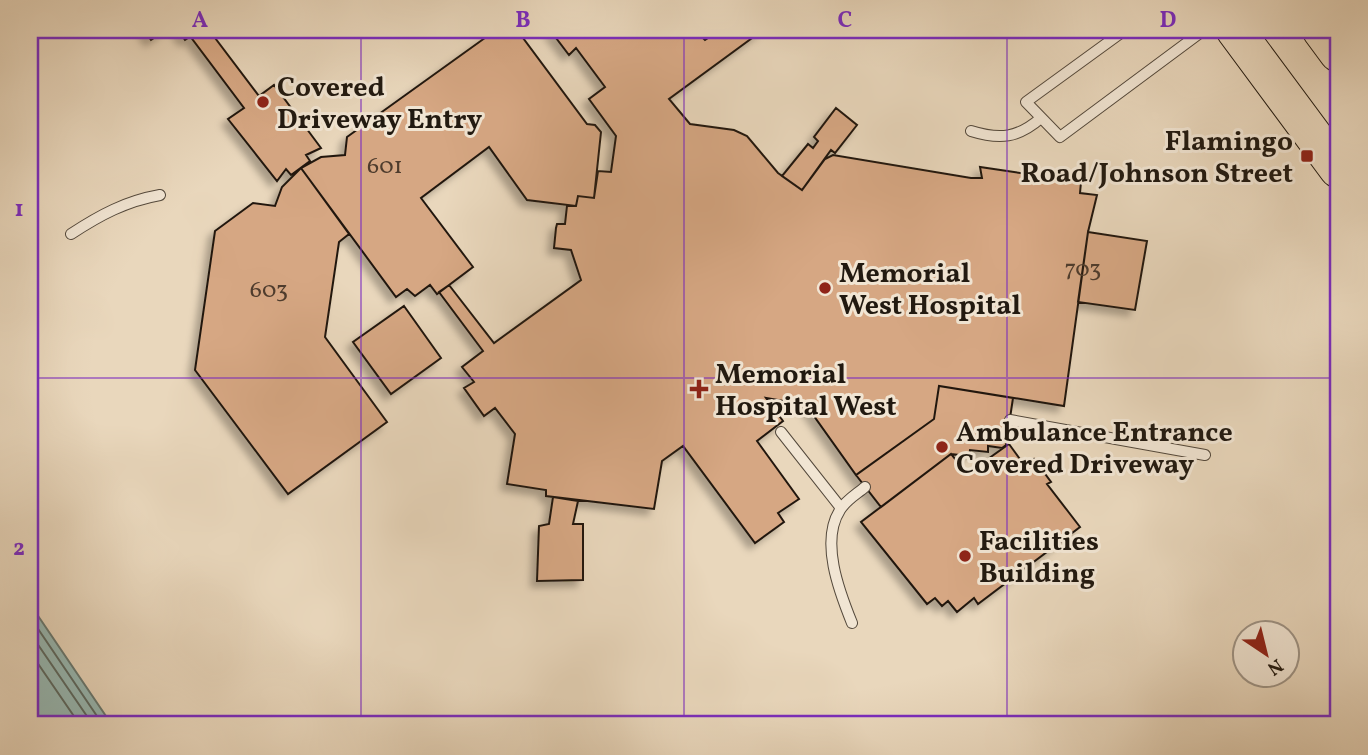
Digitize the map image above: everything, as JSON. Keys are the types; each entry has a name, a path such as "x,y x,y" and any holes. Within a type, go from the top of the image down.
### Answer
{"highway":[{"path":"1235,30 1338,169"},
{"path":"1321,30 1338,53"}],"lane":[{"path":"1125,30 1026,102 1060,137 1204,30"},
{"path":"971,131 1002,138 1016,136 1041,118"},
{"path":"71,234 106,212 134,200 160,195"},
{"path":"1010,420 1205,455"},
{"path":"781,432 841,508"},
{"path":"852,623 842,598 833,556 832,527 841,508 865,487"}],"water":[{"path":"30,604 112,725 30,725"}],"building":[{"path":"144,30 166,30 151,40"},
{"path":"178,30 200,30 185,40"},
{"name":"Covered Driveway Entry","path":"200,30 209,30 259,96 274,85 321,148 306,155 310,161 291,175 286,169 277,181 228,119 244,108 190,36"},
{"path":"496,30 520,34 587,124 595,125 601,132 594,198 578,196 576,206 527,200 489,147 421,198 473,267 437,294 430,285 415,296 407,289 396,297 301,168 321,157 345,155 347,137"},
{"name":"Memorial West Hospital","path":"550,30 655,30 702,37 705,40 720,30 763,30 669,99 690,124 734,130 747,136 778,173 802,190 825,159 833,155 971,178 982,178 980,167 1081,182 1080,193 1097,195 1088,232 1064,406 939,386 934,419 856,475 806,405 766,398 783,421 757,441 799,499 778,513 784,522 755,543 683,446 662,461 654,509 546,496 546,490 507,484 515,434 495,408 484,416 464,388 474,382 462,367 483,351 439,292 449,285 494,343 581,280 571,250 554,248 556,228 557,224 565,224 567,206 576,206 578,196 594,198 598,171 611,172 616,136 589,99 605,87 576,48 569,55"},
{"path":"655,30 720,30 705,40 702,37"},
{"path":"836,108 857,125 835,153 831,150 802,190 782,176 808,144 813,148 818,141 814,137"},
{"path":"301,168 349,234 339,242 325,337 387,422 288,494 195,370 215,231 253,203 275,206 282,187"},
{"path":"1088,232 1147,241 1135,310 1078,302"},
{"path":"404,306 441,358 391,394 353,342"},
{"name":"Ambulance Entrance Covered Driveway","path":"939,386 1013,398 1006,445 1002,448 988,446 988,452 970,450 969,456 951,454 881,507 856,475 934,419"},
{"name":"Facilities Building","path":"1009,444 1025,466 1034,459 1051,482 1047,484 1080,527 978,604 974,598 957,612 948,601 942,606 935,598 927,604 861,522 951,454 967,474"},
{"path":"553,497 578,501 573,524 583,524 583,580 537,581 539,526 549,524"}],"place":[{"name":"Covered Driveway Entry","path":"263,102"},
{"name":"Flamingo Road/Johnson Street","path":"1307,156"},
{"name":"Memorial West Hospital","path":"825,288"},
{"name":"Memorial Hospital West","path":"699,389"},
{"name":"Ambulance Entrance Covered Driveway","path":"942,447"},
{"name":"Facilities Building","path":"965,556"}]}
